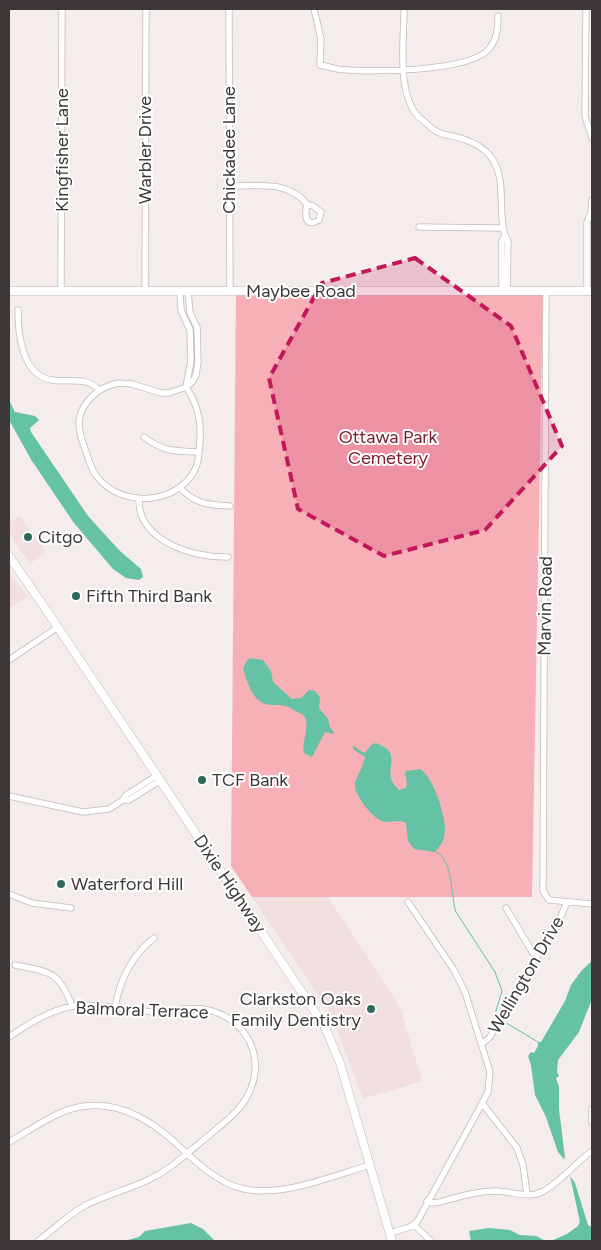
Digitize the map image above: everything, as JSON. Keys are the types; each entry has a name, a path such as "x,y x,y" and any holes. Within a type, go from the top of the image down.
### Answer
{"main road":[{"name":"Maybee Road","path":"9,291 590,291"},
{"name":"Dixie Highway","path":"9,556 325,1027 340,1063 391,1237"}],"street":[{"name":"Kingfisher Lane","path":"61,291 62,9"},
{"name":"Warbler Drive","path":"145,291 146,9"},
{"name":"Chickadee Lane","path":"229,9 230,291"},
{"path":"314,9 321,39 320,65 343,70 403,70 465,62 479,58 488,50 498,32 498,16"},
{"path":"404,9 403,70 405,90 416,114 433,130 480,146 492,159 502,182 503,228 508,241 505,260 504,292"},
{"path":"586,9 589,20 585,116 592,138"},
{"path":"229,186 273,186 284,188 300,195 307,204"},
{"path":"590,291 590,247 587,222 591,214 592,200"},
{"path":"419,227 503,228"},
{"path":"184,291 183,316 190,330 191,361 186,387 199,412 201,434 194,473 180,488 156,498 139,499 122,495 109,488 96,474 85,450 79,428 80,414 85,404 99,390 109,385 118,383 132,384 161,393 169,393 186,387 192,382 196,375 198,362 197,327 190,313 184,291"},
{"name":"Marvin Road","path":"546,292 543,891 549,900 592,904"},
{"path":"18,310 19,336 26,357 33,370 44,378 88,382 99,390"},
{"path":"183,316 190,313"},
{"path":"191,361 198,362"},
{"path":"144,436 160,448 166,450 199,452"},
{"path":"180,488 194,499 209,505 230,506"},
{"path":"139,499 140,515 144,523 161,538 199,554 228,557"},
{"path":"9,660 58,627"},
{"path":"9,796 83,812 109,808 123,800 126,795 159,778"},
{"path":"9,894 32,903 71,908"},
{"path":"391,1237 414,1225 488,1092 490,1081 490,1072 482,1044 461,983 408,902"},
{"name":"Wellington Drive","path":"482,1044 490,1037 536,958 556,928 567,902"},
{"path":"506,908 536,958"},
{"path":"115,1007 121,981 145,945 154,938"},
{"path":"16,965 54,976 66,989 72,1006"},
{"name":"Balmoral Terrace","path":"9,1037 39,1018 72,1006 115,1007 154,1012 200,1009 214,1012 239,1025 247,1036 254,1056 255,1072 252,1086 245,1100 188,1155 163,1173 145,1182 84,1206 38,1241"},
{"path":"482,1103 517,1148 523,1165 527,1194"},
{"path":"9,1142 70,1109 99,1106 130,1111 156,1127 220,1180 242,1188 257,1191 292,1187 370,1165"},
{"path":"592,1109 592,1122"},
{"path":"427,1201 432,1203 440,1202 485,1191 498,1190 527,1194 541,1192 553,1185 592,1151"},
{"path":"414,1225 431,1241"}],"highlighted area":[{"path":"415,258 511,326 562,446 485,530 384,556 298,509 269,378 322,283"}],"shaded area":[{"path":"9,400 15,412 35,416 39,420 30,428 31,432 88,516 120,551 141,569 143,577 139,580 126,578 113,569 74,523 32,461 9,420"},
{"path":"19,516 46,552 31,563 21,552 9,533 9,523"},
{"path":"9,572 28,596 9,609"},
{"path":"250,658 263,660 271,671 273,682 292,699 301,698 309,690 315,691 320,697 319,708 328,719 334,733 325,732 312,757 304,753 303,748 307,725 303,715 285,706 266,704 252,693 243,669"},
{"path":"376,743 386,748 390,753 391,778 399,790 406,788 406,771 420,769 430,780 438,797 445,825 443,840 435,852 414,849 408,841 406,823 400,821 388,822 378,819 360,799 355,783 365,757 353,749 353,747 355,746 365,753 371,745"},
{"path":"252,897 328,897 400,1007 422,1081 363,1099 332,1016"},
{"path":"592,961 592,999 579,1032 558,1060 557,1072 559,1076 556,1078 559,1087 559,1109 564,1159 558,1152 546,1117 535,1095 528,1056 531,1052 534,1053 538,1042 541,1042 565,1001 571,985 582,970"},
{"path":"570,1176 575,1183 588,1225 592,1227 592,1241 471,1241 469,1231 489,1228 510,1230 520,1235 536,1236 544,1240 553,1240 567,1234 578,1226 580,1222"},
{"path":"191,1223 203,1229 215,1241 124,1241 139,1237 145,1231"}],"green space":[{"name":"Ottawa Park Cemetery","path":"236,293 543,294 532,897 252,897 231,866"}],"waterway":[{"path":"436,852 442,856 449,870 456,912 495,972 502,991 495,1014 499,1018"},
{"path":"503,1021 538,1042"}],"place":[{"name":"Citgo","path":"28,537"},
{"name":"Fifth Third Bank","path":"76,596"},
{"name":"TCF Bank","path":"202,780"},
{"name":"Waterford Hill","path":"61,884"},
{"name":"Clarkston Oaks Family Dentistry","path":"371,1009"}]}
